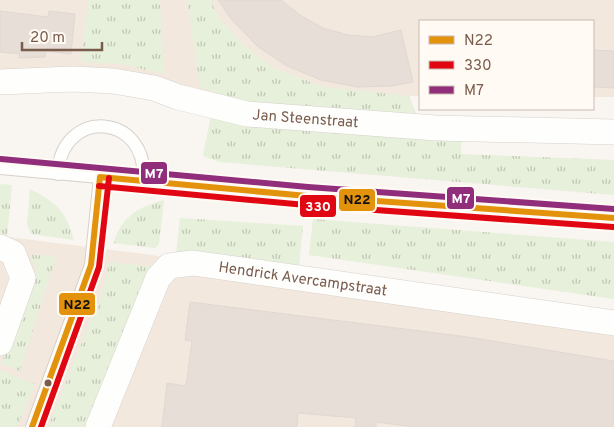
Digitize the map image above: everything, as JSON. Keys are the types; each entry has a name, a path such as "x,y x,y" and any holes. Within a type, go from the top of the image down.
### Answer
{"street":[{"name":"Jan Steenstraat","path":"0,82 73,79 113,81 154,88 178,97 247,114 436,128 614,132"},
{"path":"0,343 23,278 7,250"},
{"name":"Hendrick Avercampstraat","path":"98,427 158,278 169,266 202,264 468,304 614,323"}],"lane":[{"path":"58,174 59,160 64,147 73,136 84,129 98,126 112,127 124,132 135,142 142,153 145,167 143,181"},
{"path":"0,168 307,196 614,218"},
{"path":"32,427 91,265 100,177"}],"shaded area":[{"path":"0,0 614,0 614,97 594,97 594,20 419,20 419,96 136,94 0,75"},
{"path":"0,236 144,254 614,323 614,427 0,427"}],"green space":[{"path":"88,0 160,0 164,74 121,64 81,62"},
{"path":"187,0 210,0 218,17 242,43 273,68 324,87 409,96 418,118 239,102 200,87"},
{"path":"211,115 461,141 461,154 614,160 614,195 219,162 203,156"},
{"path":"0,184 12,185 7,238 0,236"},
{"path":"30,189 47,198 59,208 71,230 74,240 31,234 27,224"},
{"path":"164,200 159,244 155,248 113,243 121,226 132,214 146,206"},
{"path":"180,218 303,226 299,266 176,253"},
{"path":"313,219 614,242 614,299 309,255"},
{"path":"29,255 56,256 20,371 1,364 35,279 36,267"},
{"path":"109,262 155,267 89,427 48,427 103,290"},
{"path":"0,370 35,384 17,427 0,427"}],"building":[{"path":"218,0 281,0 300,15 323,28 348,35 372,37 401,30 413,82 391,86 357,87 321,80 287,66 257,46 231,19"},
{"path":"0,11 48,17 49,11 75,14 71,54 46,51 45,57 19,58 20,54 0,52"},
{"path":"594,50 614,51 614,88 594,87"},
{"path":"190,302 468,337 614,361 614,427 414,427 376,422 376,427 355,427 356,418 298,413 297,427 162,427 167,383 186,386 192,341 185,340"}],"transit line":[{"name":"M7","path":"1,159 308,187 614,209"},
{"name":"N22","path":"100,177 307,196 614,218"},
{"name":"N22","path":"32,427 91,265 100,177"},
{"name":"330","path":"41,427 99,267 109,178"},
{"name":"330","path":"99,186 306,205 613,227"}]}
